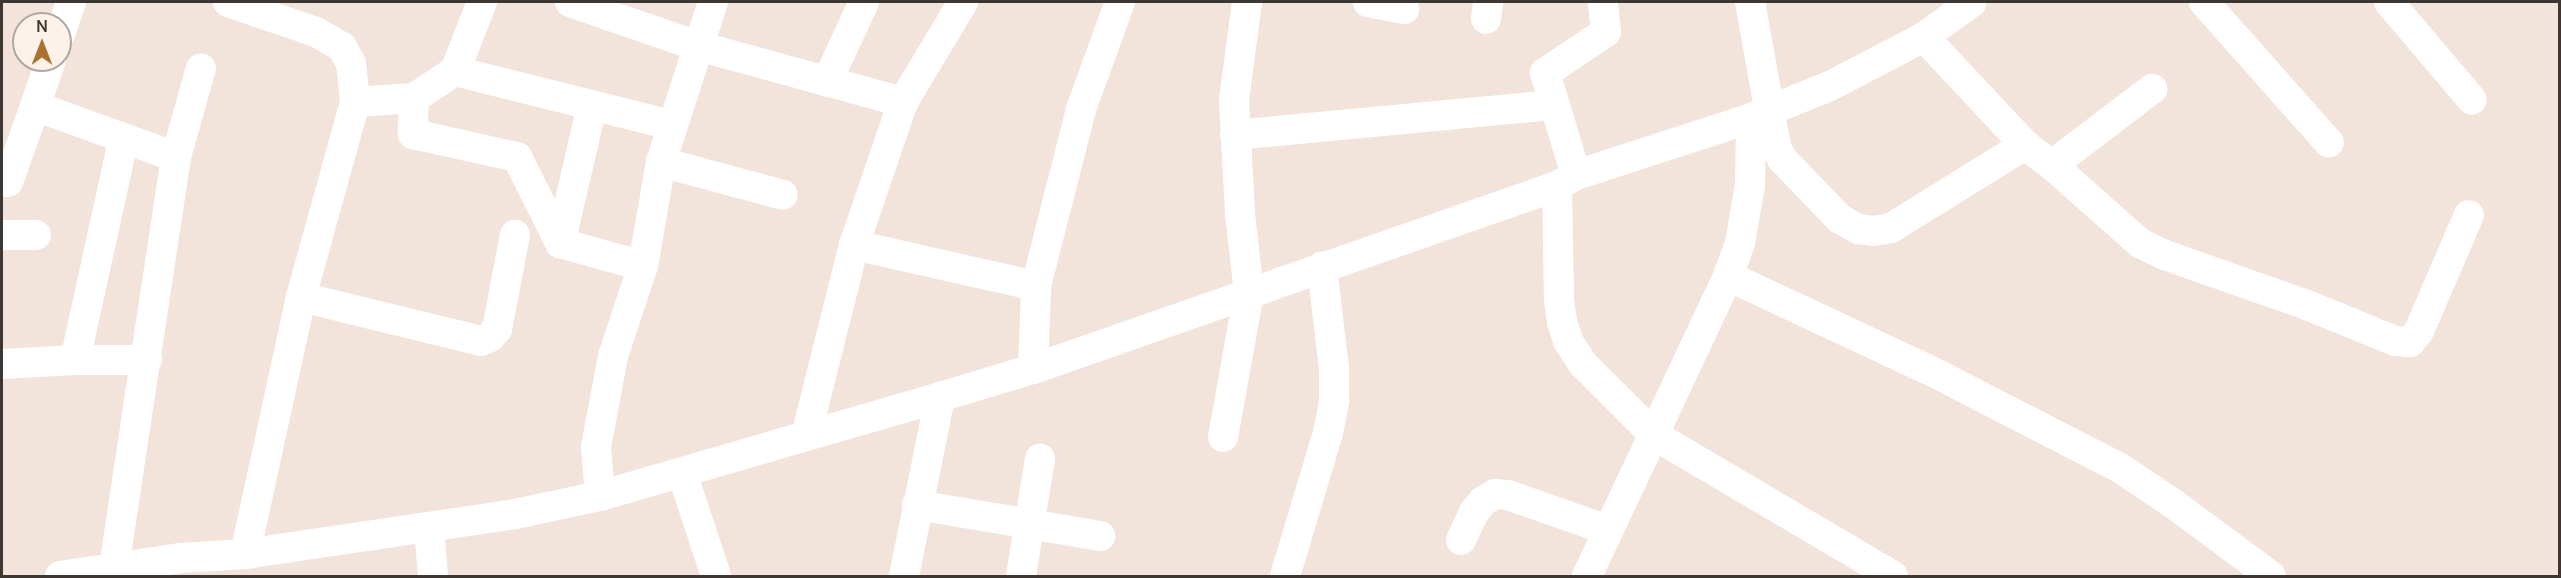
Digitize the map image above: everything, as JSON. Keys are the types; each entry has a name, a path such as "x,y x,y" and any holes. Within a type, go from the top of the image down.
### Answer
{"street":[{"path":"228,2 316,32 342,47 351,63 355,102 301,297 245,554"},
{"path":"355,102 414,98 455,71 482,2"},
{"path":"570,2 698,46 903,102"},
{"path":"600,496 596,447 613,356 644,266 661,162 714,2"},
{"path":"827,82 864,2"},
{"path":"806,436 854,245 903,102 963,2"},
{"path":"1033,369 1036,286 1081,109 1119,2"},
{"path":"1223,436 1249,293 1242,246 1234,100 1247,2"},
{"path":"1368,2 1404,9"},
{"path":"1603,2 1606,32 1545,73 1555,105 1566,180 1558,300 1568,341 1603,386 1654,435 1893,576"},
{"path":"1587,576 1728,276 1740,243 1761,113 1750,2"},
{"path":"60,576 114,567 179,567 245,554 429,528 600,496 940,397 1033,369 1761,113 1830,86 1924,37 1972,2"},
{"path":"2204,2 2329,143"},
{"path":"2389,2 2472,100"},
{"path":"1924,37 2025,146 2052,165 2140,243 2165,255 2307,305 2402,343 2416,338 2420,332 2469,215"},
{"path":"114,567 176,157 201,68"},
{"path":"455,71 672,125"},
{"path":"9,182 47,72"},
{"path":"2052,165 2152,89"},
{"path":"414,98 413,134 517,158 560,243 644,266"},
{"path":"1235,135 1555,105"},
{"path":"35,106 176,157"},
{"path":"560,243 592,106"},
{"path":"1761,113 1782,159 1840,219 1858,229 1874,231 1891,228 2025,146"},
{"path":"75,360 124,138"},
{"path":"661,162 783,195"},
{"path":"2,235 36,235"},
{"path":"301,297 481,341 490,337 497,329 515,235"},
{"path":"854,245 1036,286"},
{"path":"1285,576 1328,433 1334,401 1334,369 1322,267"},
{"path":"1728,276 1941,376 2120,468 2175,505 2271,576"},
{"path":"2,364 75,360 147,360"},
{"path":"904,576 940,397"},
{"path":"1022,576 1040,459"},
{"path":"682,473 716,576"},
{"path":"1461,540 1474,512 1483,501 1496,494 1509,495 1608,530"},
{"path":"917,506 1100,536"},
{"path":"429,528 434,576"}]}
